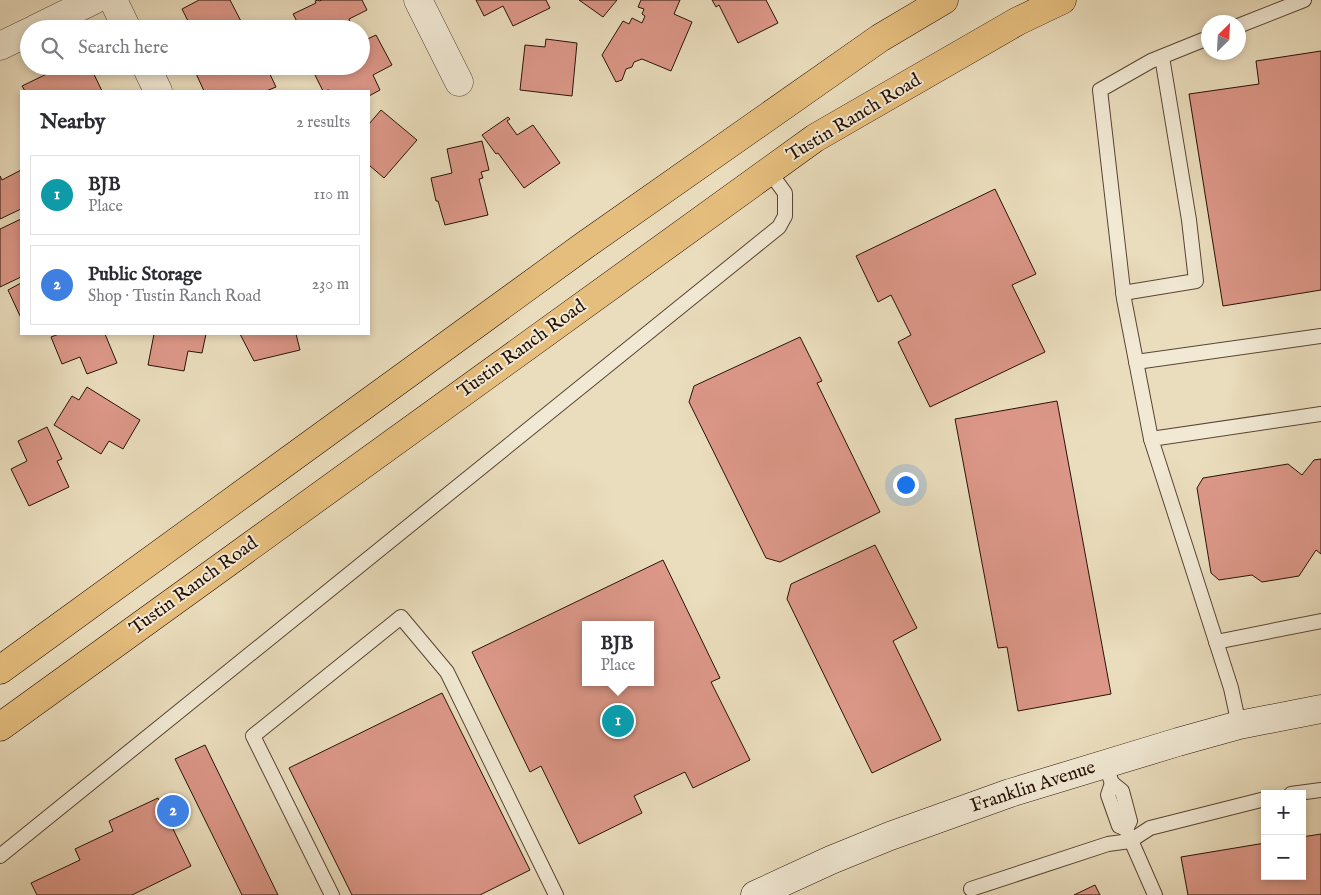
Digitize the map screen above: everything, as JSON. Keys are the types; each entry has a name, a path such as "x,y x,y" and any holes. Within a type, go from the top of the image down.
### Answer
{"main road":[{"path":"0,670 585,245 880,38 944,0"},
{"name":"Tustin Ranch Road","path":"0,727 815,138 1018,21 1062,0"}],"street":[{"path":"53,20 94,0"},
{"path":"113,0 123,20"},
{"path":"418,0 459,82"},
{"path":"0,46 20,36"},
{"path":"150,75 158,90"},
{"name":"Franklin Avenue","path":"755,895 831,860 890,836 1010,793 1109,774 1178,742 1239,725 1321,709"}],"lane":[{"path":"1246,23 1304,0"},
{"path":"1201,41 1162,57 1100,90 1123,293 1151,439 1231,688 1239,725"},
{"path":"1123,293 1196,280 1189,220 1162,57"},
{"path":"0,856 779,227 784,216 785,193 770,171"},
{"path":"1136,362 1321,336"},
{"path":"1151,439 1321,414"},
{"path":"332,895 253,736 401,617 447,672 556,895"},
{"path":"1216,642 1321,621"},
{"path":"1109,774 1108,795 1119,826 1128,835 1155,895"},
{"path":"1306,792 1321,790"},
{"path":"971,889 1108,844 1150,828 1261,800"}],"building":[{"path":"199,0 230,0 240,20 188,20 182,9"},
{"path":"362,0 367,10 349,20 296,20 293,14 316,3 315,1"},
{"path":"476,0 546,0 550,8 513,26 503,6 484,16"},
{"path":"579,0 617,0 603,17"},
{"path":"641,0 680,0 674,14 692,22 671,71 642,59 634,62 632,67 626,69 622,80 616,82 602,55 623,21 629,24 632,18 642,23 645,16 642,14 644,9 638,7"},
{"path":"712,0 766,0 778,23 738,43 719,5 716,7"},
{"path":"376,35 392,65 373,75 380,90 370,95 370,90 322,90 315,75 370,75 370,38"},
{"path":"546,39 577,43 572,96 520,90 525,45 545,47"},
{"path":"1321,51 1321,290 1223,306 1189,94 1259,84 1256,61"},
{"path":"45,75 94,75 102,90 24,90 22,86"},
{"path":"197,75 270,75 276,87 268,90 204,90"},
{"path":"381,110 417,140 384,178 370,166 370,123"},
{"path":"508,117 510,119 507,121 517,135 533,125 560,163 524,188 482,135"},
{"path":"482,141 489,170 481,172 483,178 479,179 488,215 445,225 438,201 436,201 431,178 452,173 447,149"},
{"path":"20,171 20,209 0,219 0,176 2,180"},
{"path":"995,189 1036,274 1012,285 1045,352 930,407 898,342 911,335 891,295 878,302 856,256"},
{"path":"20,219 20,277 0,287 0,229"},
{"path":"20,284 20,316 8,290"},
{"path":"56,335 105,335 117,363 87,374 80,357 62,364 51,337"},
{"path":"154,335 206,335 202,353 188,351 184,371 148,365"},
{"path":"241,335 296,335 300,350 254,361"},
{"path":"800,337 822,381 817,383 880,512 780,562 766,558 689,402 694,386"},
{"path":"87,387 140,420 123,449 109,441 101,454 54,425 72,396 79,400"},
{"path":"1057,401 1111,694 1018,711 1007,647 998,648 955,419"},
{"path":"47,427 62,459 57,461 69,487 29,506 11,469 27,461 18,441"},
{"path":"1321,459 1321,554 1316,550 1299,576 1262,582 1252,575 1219,580 1211,573 1197,488 1203,478 1288,464 1302,475 1314,460"},
{"path":"875,545 917,628 893,641 941,740 872,773 787,599 791,584"},
{"path":"663,560 720,678 711,682 750,760 693,788 685,772 634,796 642,813 579,844 541,766 530,772 472,652"},
{"path":"442,693 530,870 480,895 352,895 289,768"},
{"path":"205,745 278,895 242,895 175,759"},
{"path":"158,798 191,866 132,895 37,895 31,883 80,860 75,849 113,831 109,821"},
{"path":"1321,834 1321,895 1188,895 1181,857 1261,844 1261,880 1306,880 1306,836"},
{"path":"1095,885 1100,895 1074,895"}],"place":[{"name":"BJB","path":"618,721"},
{"name":"Public Storage","path":"173,811"}]}
